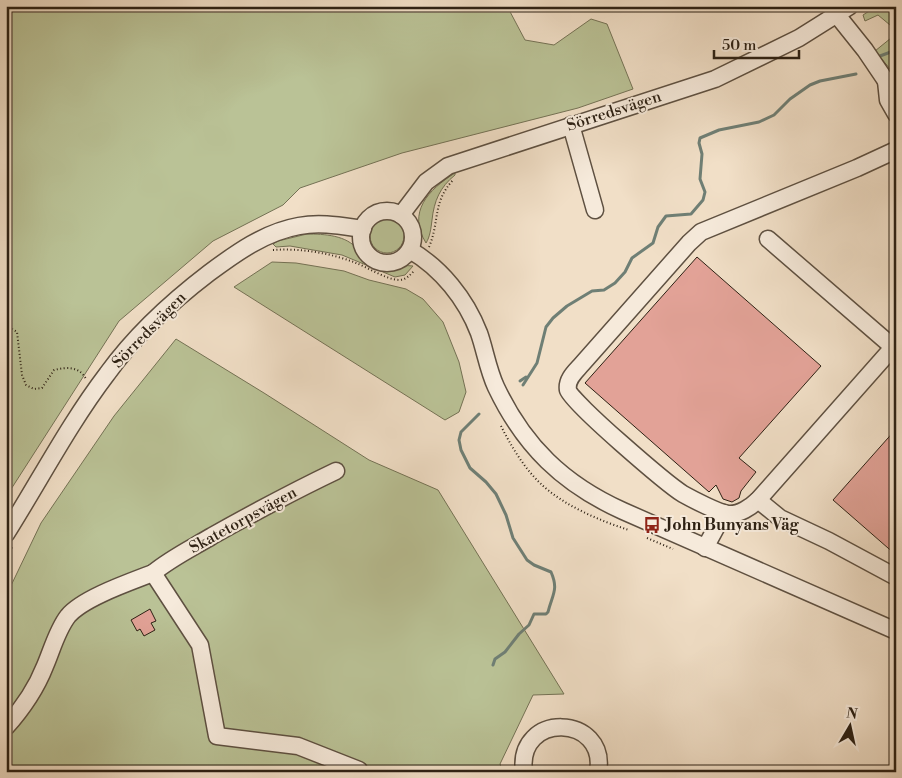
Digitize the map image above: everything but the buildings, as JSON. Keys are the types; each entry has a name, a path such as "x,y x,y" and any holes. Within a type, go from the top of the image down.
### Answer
{"street":[{"name":"Sörredsvägen","path":"401,215 426,182 441,169 464,159 715,78 775,50 841,10 864,50 891,85 888,100 896,114"},
{"path":"571,125 595,210"},
{"path":"768,239 895,346 752,506 736,514 723,517 682,493 603,427 571,396 568,381 682,250 701,232 896,150"},
{"path":"416,259 413,231 410,224 401,215 390,211 378,213 368,219 361,238 364,248 369,255 386,263 395,262 404,257 416,259 444,277 465,304 478,332 495,385 515,422 529,442 548,463 582,490 599,500 896,631"},
{"name":"Sörredsvägen","path":"11,537 74,420 129,347 174,302 225,261 252,244 283,230 299,226 334,224 363,229"},
{"name":"Skatetorpsvägen","path":"6,727 20,712 36,687 61,628 73,611 127,583 153,573 166,563 225,529 288,494 336,471"},
{"path":"758,500 780,518 829,541 896,577"},
{"path":"706,548 723,517"},
{"path":"153,573 200,645 217,736 298,746 359,770"},
{"path":"524,772 523,758 529,744 543,731 558,726 579,730 588,738 597,753 598,772"}],"path":[{"path":"270,250 292,250 326,254 354,262 386,276 400,280 405,279 416,259 432,238 440,199 455,178"},
{"path":"416,259 419,274"},
{"path":"6,325 17,332 22,375 26,384 34,390 42,388 54,370 75,368 85,376 91,396"},
{"path":"500,424 526,466 541,484 593,518 630,530"},
{"path":"639,534 674,550"},
{"path":"6,557 11,537"}],"green space":[{"path":"6,6 507,6 525,40 554,45 591,19 607,24 633,89 578,108 402,153 300,188 283,205 213,241 119,321 6,497"},
{"path":"877,6 896,6 896,30 878,15 865,21 863,15"},
{"path":"896,34 896,76 875,51"},
{"path":"455,173 436,201 426,243 419,221 423,203 436,187"},
{"path":"387,219 399,224 404,236 399,248 387,253 375,248 370,236 375,224"},
{"path":"307,234 342,238 353,245 367,261 375,266 384,268 413,266 405,275 395,277 342,255 290,246 276,247 273,244"},
{"path":"272,262 296,263 344,271 369,280 406,289 423,299 443,322 459,362 466,392 459,412 445,420 234,287"},
{"path":"176,339 369,460 438,490 564,694 533,695 500,764 503,772 6,772 6,596 41,523 114,416"}],"waterway":[{"path":"880,56 896,50"},
{"path":"523,385 537,363 546,327 553,318 567,306 592,291 604,290 615,283 625,272 632,258 653,243 658,227 666,216 691,214 703,200 705,192 700,179 702,154 699,143 700,138 719,130 759,122 774,115 790,99 810,85 820,81 856,74"},
{"path":"520,381 526,377"},
{"path":"479,414 461,432 459,440 461,450 470,468 496,494 506,515 513,538 527,560 551,572 555,588 548,612 546,614 534,614 529,625 505,652 495,659 493,665"}],"place":[{"name":"John Bunyans Väg","path":"652,525"}]}
